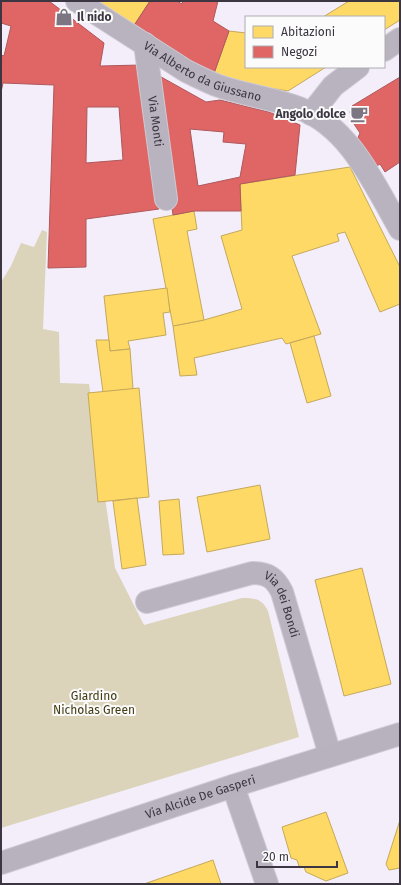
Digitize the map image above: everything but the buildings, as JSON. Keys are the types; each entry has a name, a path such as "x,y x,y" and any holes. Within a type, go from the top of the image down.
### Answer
{"street":[{"name":"Via Alberto da Giussano","path":"77,1 186,71 217,86 298,108 311,114 333,129 350,146 366,170 400,229"},
{"path":"385,49 400,39"},
{"name":"Via Monti","path":"144,44 166,199"},
{"path":"311,114 333,86 357,68"},
{"name":"Via dei Bondi","path":"147,602 252,573 261,573 273,578 282,592 330,755"},
{"name":"Via Alcide De Gasperi","path":"1,863 233,786 400,734"},
{"path":"233,786 267,884"}],"green space":[{"name":"Giardino Nicholas Green","path":"42,230 47,232 43,329 59,332 60,383 89,384 115,568 144,625 242,598 251,598 261,602 268,611 299,737 1,828 1,282 11,266 21,243 34,247"}],"place":[{"name":"Il nido","path":"64,17"},
{"name":"Angolo dolce","path":"359,114"}]}
